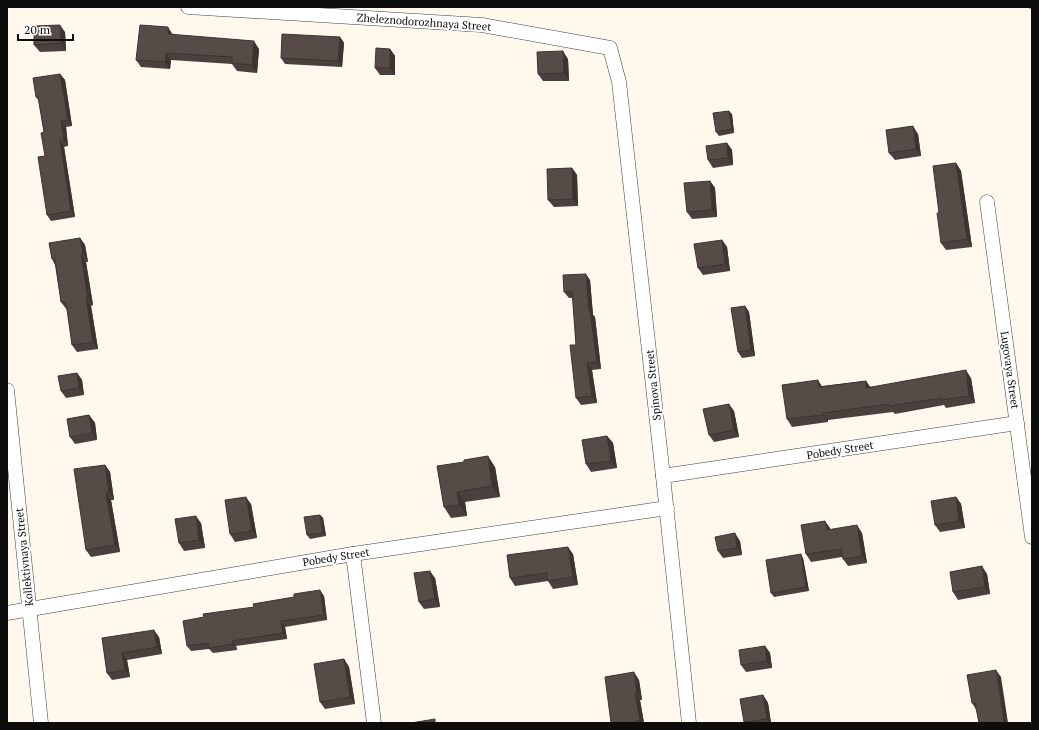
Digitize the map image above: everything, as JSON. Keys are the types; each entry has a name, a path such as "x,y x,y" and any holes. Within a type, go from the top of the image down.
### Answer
{"street":[{"name":"Zheleznodorozhnaya Street","path":"188,7 482,25 610,48"},
{"name":"Spinova Street","path":"610,48 619,82 690,723"},
{"name":"Lugovaya Street","path":"987,202 1032,537"},
{"name":"Kollektivnaya Street","path":"7,390 41,723"},
{"name":"Pobedy Street","path":"663,476 1017,423"},
{"name":"Pobedy Street","path":"7,613 353,554 667,508"},
{"path":"353,554 374,723"}],"building":[{"path":"60,25 61,43 34,45 34,26"},
{"path":"140,25 168,27 168,34 254,41 252,65 232,63 232,57 166,53 165,62 136,60"},
{"path":"282,34 340,37 338,61 281,58"},
{"path":"376,48 390,49 390,68 375,68"},
{"path":"563,51 564,73 538,74 537,52"},
{"path":"60,74 68,120 61,121 64,140 60,140 71,211 47,215 38,157 45,156 41,133 44,132 33,78"},
{"path":"729,111 732,129 716,132 713,113"},
{"path":"913,126 916,149 889,153 886,130"},
{"path":"727,143 728,158 708,160 706,146"},
{"path":"956,163 967,239 941,243 933,166"},
{"path":"572,168 573,199 548,200 547,169"},
{"path":"710,181 712,210 687,212 684,183"},
{"path":"80,238 83,254 81,255 88,298 86,298 93,342 72,345 66,302 61,302 55,259 52,259 49,243"},
{"path":"722,240 725,264 698,268 694,244"},
{"path":"586,274 589,311 597,362 587,363 592,396 576,398 570,345 576,345 572,291 564,292 563,275"},
{"path":"745,306 751,350 738,352 731,308"},
{"path":"966,370 969,396 941,400 941,398 890,406 889,404 823,413 823,415 787,419 782,385 818,380 819,387 866,381 866,388"},
{"path":"77,373 79,388 61,391 58,376"},
{"path":"729,404 734,430 709,435 703,409"},
{"path":"89,415 92,433 70,437 67,419"},
{"path":"607,436 611,461 586,464 582,440"},
{"path":"488,456 492,486 457,492 459,505 444,507 437,466 464,462 464,460"},
{"path":"105,465 109,492 106,493 115,545 86,550 74,469"},
{"path":"246,497 252,531 230,534 225,500"},
{"path":"956,497 959,521 935,525 931,501"},
{"path":"320,515 323,533 307,535 304,517"},
{"path":"196,516 199,540 179,543 175,519"},
{"path":"825,521 827,530 857,525 862,556 843,559 841,549 806,554 801,525"},
{"path":"735,533 737,548 718,551 715,537"},
{"path":"568,547 573,577 548,581 547,573 510,578 507,555"},
{"path":"801,554 806,587 771,593 766,560"},
{"path":"982,566 985,587 953,592 950,572"},
{"path":"430,571 435,599 419,602 414,573"},
{"path":"320,590 324,615 281,621 283,633 232,641 233,644 209,648 208,643 187,646 183,621 204,617 203,614 254,607 253,604 294,597 294,594"},
{"path":"154,630 157,647 122,653 125,670 107,673 102,638"},
{"path":"765,646 767,661 741,665 739,650"},
{"path":"344,659 350,697 320,702 314,664"},
{"path":"996,670 1004,723 979,723 975,703 972,703 967,675"},
{"path":"634,672 637,693 635,693 640,720 633,722 634,723 611,723 605,677"},
{"path":"763,695 767,719 744,722 740,699"},
{"path":"435,719 435,723 411,723"}]}
